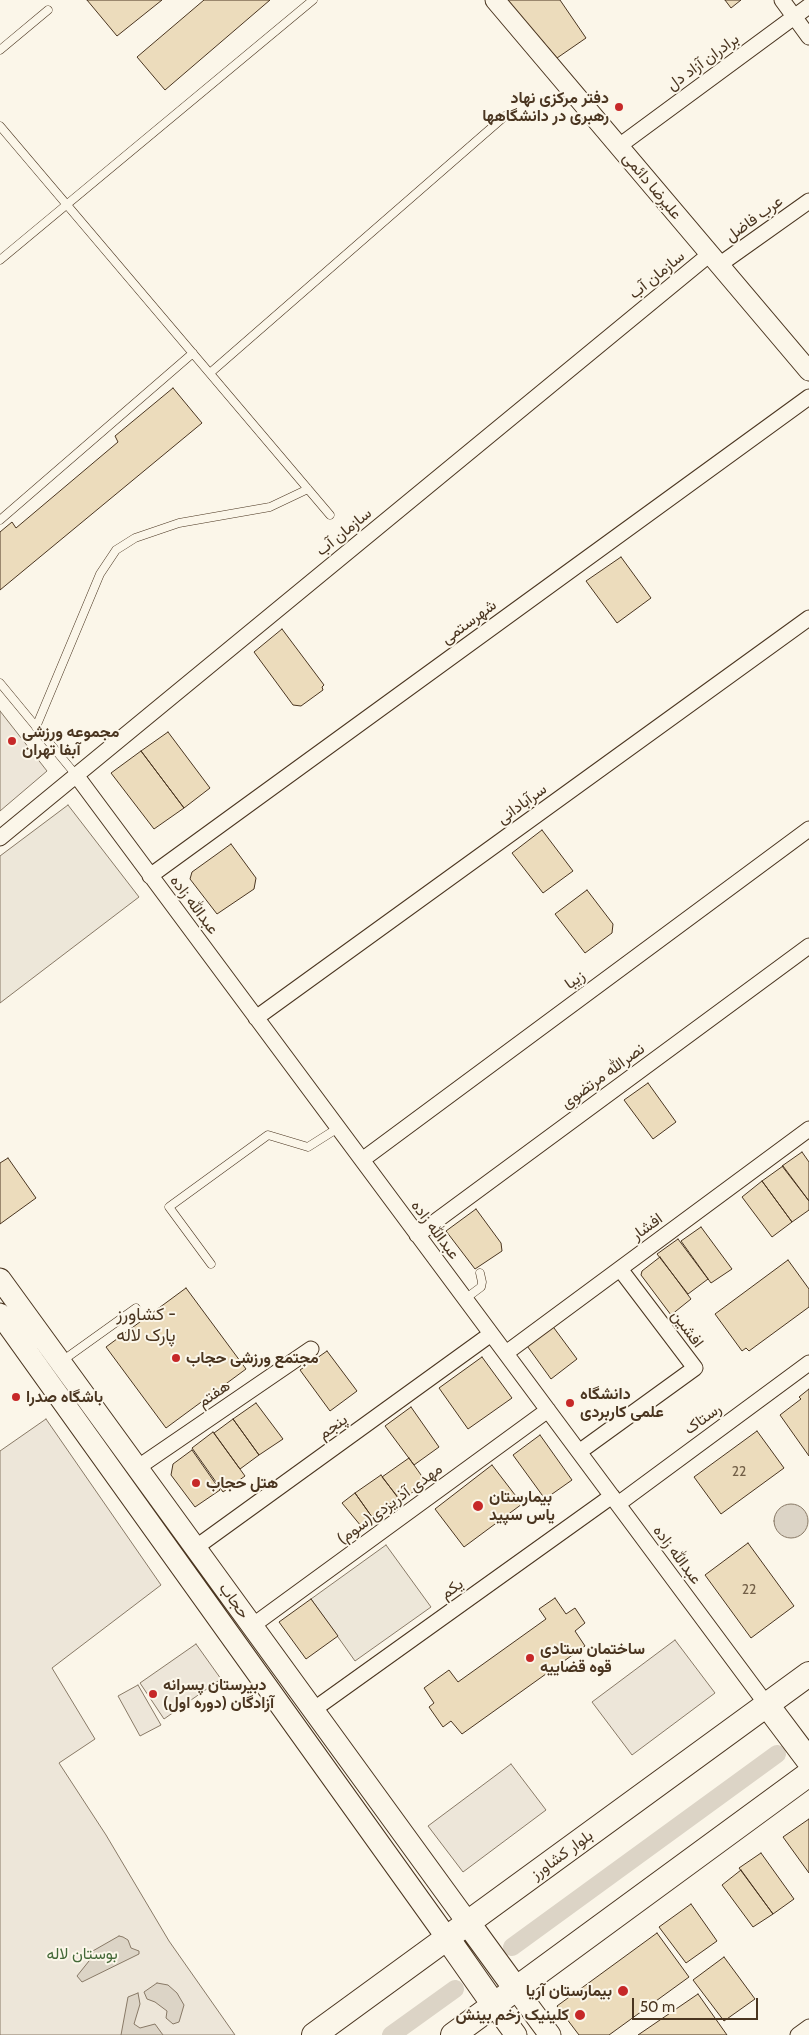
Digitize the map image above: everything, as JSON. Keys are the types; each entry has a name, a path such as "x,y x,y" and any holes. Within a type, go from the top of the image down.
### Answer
{"main road":[{"name":"حجاب","path":"0,1279 468,1923"},
{"name":"حجاب","path":"0,1314 447,1938"},
{"path":"89,1439 107,1426"},
{"path":"233,1640 252,1626"},
{"name":"بلوار کشاورز","path":"314,2035 809,1674"},
{"path":"767,1705 809,1761"},
{"path":"294,1725 313,1710"},
{"path":"453,2035 809,1774"},
{"path":"381,1847 403,1833"},
{"path":"468,1923 550,2035"},
{"path":"447,1938 516,2035"}],"street":[{"name":"علیرضا دائمی","path":"495,0 809,371"},
{"path":"782,0 809,37"},
{"name":"برادران آزاد دل","path":"618,146 809,6"},
{"name":"عرب فاضل","path":"715,260 809,201"},
{"name":"سازمان آب","path":"0,838 715,260"},
{"name":"شهرستمی","path":"150,876 809,397"},
{"name":"سرآبادانی","path":"256,1018 809,618"},
{"name":"عبدالله زاده","path":"76,775 767,1705"},
{"name":"زیبا","path":"362,1160 809,829"},
{"name":"نصرالله مرتضوی","path":"418,1235 809,946"},
{"name":"افشار","path":"506,1353 809,1129"},
{"name":"افشین","path":"579,1452 695,1368 620,1269"},
{"name":"پنجم","path":"195,1548 491,1334"},
{"name":"هفتم","path":"137,1468 311,1349"},
{"name":"رستاک","path":"615,1500 809,1363"},
{"name":"مهدی آذریزدی(سوم)","path":"252,1626 548,1410"},
{"name":"یکم","path":"313,1710 615,1500"},
{"path":"798,2035 809,2027"}],"lane":[{"path":"0,260 313,0"},
{"path":"0,50 48,10"},
{"path":"210,373 505,116"},
{"path":"0,126 330,515"},
{"path":"0,520 193,353"},
{"path":"36,727 100,574 116,550 135,538 179,523 270,507 308,489"},
{"path":"0,683 76,775"},
{"path":"212,1264 169,1207 268,1135 308,1147 338,1128"},
{"path":"465,1298 481,1287 480,1273"},
{"path":"60,1362 136,1308"}],"green space":[{"name":"مجموعه ورزشی آبفا تهران","path":"0,711 47,771 0,811"},
{"name":"بوستان لاله","path":"46,1419 161,1585 52,1668 95,1739 59,1763 106,1835 169,1941 235,2035 0,2035 0,1451"},
{"path":"675,1640 715,1693 632,1755 592,1702"},
{"path":"196,1644 221,1679 164,1719 140,1683"},
{"path":"138,1685 161,1725 140,1736 118,1696"},
{"path":"511,1764 546,1810 463,1872 428,1826"}],"shaded area":[{"path":"68,805 139,897 0,1003 0,856"},
{"path":"791,1504 798,1505 803,1509 807,1514 807,1528 803,1533 798,1537 791,1538 784,1537 779,1533 775,1528 774,1521 775,1514 779,1509 784,1505"},
{"path":"386,1545 431,1607 355,1661 311,1599"},
{"path":"119,1936 128,1940 131,1948 139,1951 139,1954 82,1982 77,1976 89,1961 91,1952"},
{"path":"157,1983 168,1985 177,1993 184,2005 179,2022 173,2024 166,2018 167,2011 155,2002 147,1999 144,1992"},
{"path":"138,1993 140,2004 134,2024 140,2028 155,2024 163,2035 121,2035 128,1997"}],"building":[{"path":"87,0 162,0 117,36"},
{"path":"204,0 270,0 165,90 137,57"},
{"path":"507,0 560,0 586,38 557,58"},
{"path":"725,0 741,0 731,8"},
{"path":"173,388 202,423 0,590 0,532 12,522 16,528 118,442 115,436"},
{"path":"621,557 651,598 617,623 586,581"},
{"path":"282,629 324,685 322,687 323,690 301,706 293,705 254,652"},
{"path":"168,732 210,788 184,808 141,751"},
{"path":"141,751 184,808 154,829 111,773"},
{"path":"542,830 573,871 543,893 512,853"},
{"path":"231,844 256,878 254,889 217,914 190,879 192,872"},
{"path":"587,890 613,924 612,933 585,953 555,914"},
{"path":"648,1083 676,1122 653,1139 624,1100"},
{"path":"802,1152 809,1162 809,1201 782,1166"},
{"path":"8,1158 36,1198 0,1224 0,1163"},
{"path":"783,1166 809,1201 809,1210 792,1222 762,1181"},
{"path":"762,1181 792,1222 772,1237 742,1197"},
{"path":"476,1209 501,1243 502,1251 475,1269 446,1231"},
{"path":"701,1227 732,1269 711,1283 681,1241"},
{"path":"678,1239 708,1279 688,1294 657,1254"},
{"path":"660,1257 691,1299 671,1315 641,1275 642,1271"},
{"path":"788,1260 809,1289 809,1307 749,1351 746,1348 742,1351 715,1314"},
{"name":"مجتمع ورزشی حجاب","path":"186,1288 246,1369 166,1428 106,1347"},
{"path":"551,1324 577,1359 551,1379 525,1343"},
{"path":"327,1351 357,1391 330,1411 300,1370"},
{"path":"482,1357 512,1398 468,1429 439,1388"},
{"path":"809,1389 809,1456 780,1415 801,1399 799,1397"},
{"path":"256,1403 283,1439 259,1455 233,1419"},
{"path":"411,1407 439,1447 414,1465 385,1426"},
{"path":"233,1419 259,1455 240,1469 214,1433"},
{"path":"757,1431 784,1468 721,1514 694,1477"},
{"path":"213,1432 245,1476 223,1492 192,1448"},
{"path":"540,1435 572,1480 545,1499 513,1455"},
{"name":"هتل حجاب","path":"192,1450 220,1490 195,1507 171,1475 173,1464"},
{"path":"409,1458 426,1482 401,1501 382,1477"},
{"name":"بیمارستان یاس سپید","path":"492,1465 522,1504 464,1547 435,1509"},
{"path":"381,1475 398,1498 372,1517 355,1493"},
{"path":"355,1493 372,1517 361,1526 342,1503"},
{"path":"748,1543 794,1606 751,1638 705,1575"},
{"name":"ساختمان ستادی قوه قضاییه","path":"555,1598 566,1614 575,1608 585,1623 575,1631 585,1646 462,1734 451,1721 443,1727 429,1707 434,1703 424,1688 449,1670 458,1682 546,1619 539,1609"},
{"path":"311,1599 338,1636 306,1659 279,1622"},
{"path":"809,1819 809,1873 783,1837"},
{"path":"761,1853 794,1899 773,1914 739,1868"},
{"path":"741,1870 773,1914 753,1927 722,1885"},
{"path":"691,1904 717,1941 686,1963 659,1927"},
{"name":"بیمارستان آریا","path":"657,1933 689,1977 609,2035 579,2035 557,2006"},
{"path":"724,1957 755,1999 724,2021 693,1980"},
{"path":"698,1994 727,2035 638,2035"}],"waterway":[{"path":"512,1947 777,1754"},
{"path":"391,2035 455,1989"}],"place":[{"name":"دفتر مرکزی نهاد رهبری در دانشگاهها","path":"619,107"},
{"name":"مجموعه ورزشی آبفا تهران","path":"12,741"},
{"name":"مجتمع ورزشی حجاب","path":"176,1358"},
{"name":"باشگاه صدرا","path":"16,1397"},
{"name":"دانشگاه علمی کاربردی","path":"570,1403"},
{"name":"هتل حجاب","path":"196,1483"},
{"name":"بیمارستان یاس سپید","path":"478,1506"},
{"name":"ساختمان ستادی قوه قضاییه","path":"530,1658"},
{"name":"دبيرستان پسرانه آزادگان (دوره اول)","path":"153,1694"},
{"name":"بیمارستان آریا","path":"623,1991"},
{"name":"کلینیک زخم بینش","path":"580,2015"}],"district":[{"name":"کشاورز - پارک لاله","path":"146,1325"}]}
